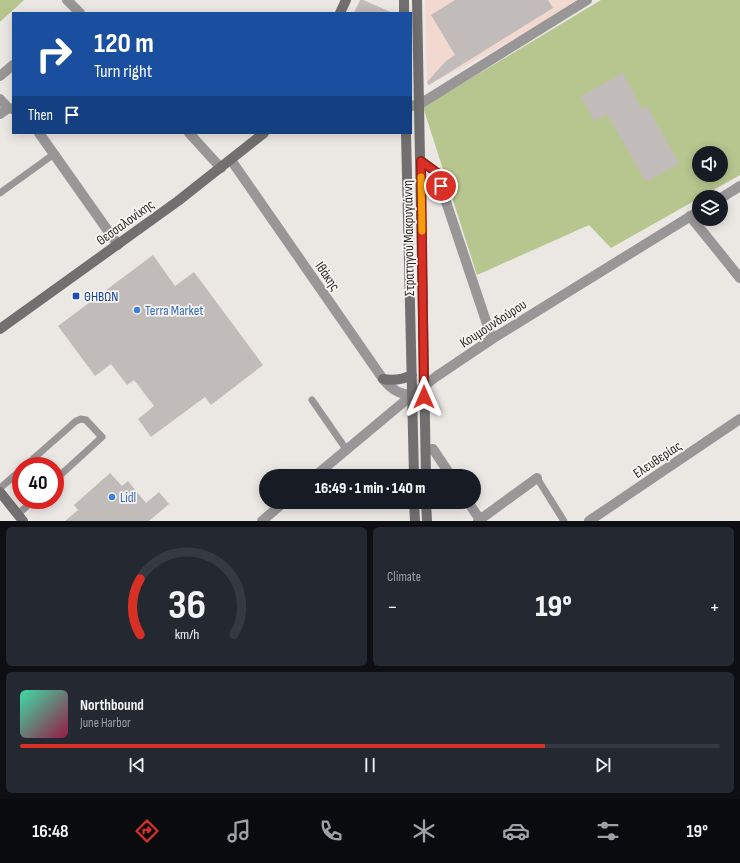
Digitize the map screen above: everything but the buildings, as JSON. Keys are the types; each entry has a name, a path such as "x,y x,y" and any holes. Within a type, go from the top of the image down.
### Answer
{"street":[{"path":"67,0 76,12"},
{"path":"340,12 346,0"},
{"path":"404,0 404,12"},
{"name":"Στρατηγού Μακρυγιάννη","path":"417,0 415,105 421,161 426,469"},
{"path":"415,105 587,0"},
{"path":"0,76 12,66"},
{"path":"0,99 7,110"},
{"path":"40,134 118,244"},
{"path":"190,134 221,168"},
{"name":"Θεσσαλονίκης","path":"0,329 221,168 263,134"},
{"name":"Στρατηγού Μακρυγιάννη","path":"406,134 414,469"},
{"name":"Ιθάκης","path":"231,160 383,379 393,389 404,394 412,395"},
{"path":"421,161 436,172 492,339"},
{"path":"728,194 740,186"},
{"name":"Κουμουνδούρου","path":"323,469 412,395 492,339 692,216"},
{"path":"703,226 740,278"},
{"path":"383,379 393,381 401,380 412,375"},
{"name":"Ελευθερίας","path":"589,521 740,419"},
{"path":"426,450 433,449 446,469"},
{"path":"472,509 479,521 537,478"},
{"path":"0,492 21,518"},
{"path":"264,520 276,509"},
{"path":"414,509 415,521"},
{"path":"426,509 427,521"}],"lane":[{"path":"0,192 54,154"},
{"path":"312,400 346,449"},
{"path":"35,457 76,421 81,419 86,420 102,437 64,472"},
{"path":"0,488 12,478"},
{"path":"537,478 564,521"},
{"path":"21,518 28,509"}],"shaded area":[{"path":"425,0 588,0 427,86"}],"green space":[{"path":"0,0 24,0 0,22"},
{"path":"601,0 740,0 740,175 728,182 728,146 692,146 692,182 728,182 713,190 692,190 692,202 611,248 589,225 477,275 423,107"}],"slow traffic":[{"path":"421,177 422,231"}],"place":[{"name":"ΘΗΒΩΝ","path":"76,296"},
{"name":"Terra Market","path":"137,310"},
{"name":"Lidl","path":"112,497"}],"route":[{"path":"424,397 421,161 436,172 441,186"}]}
